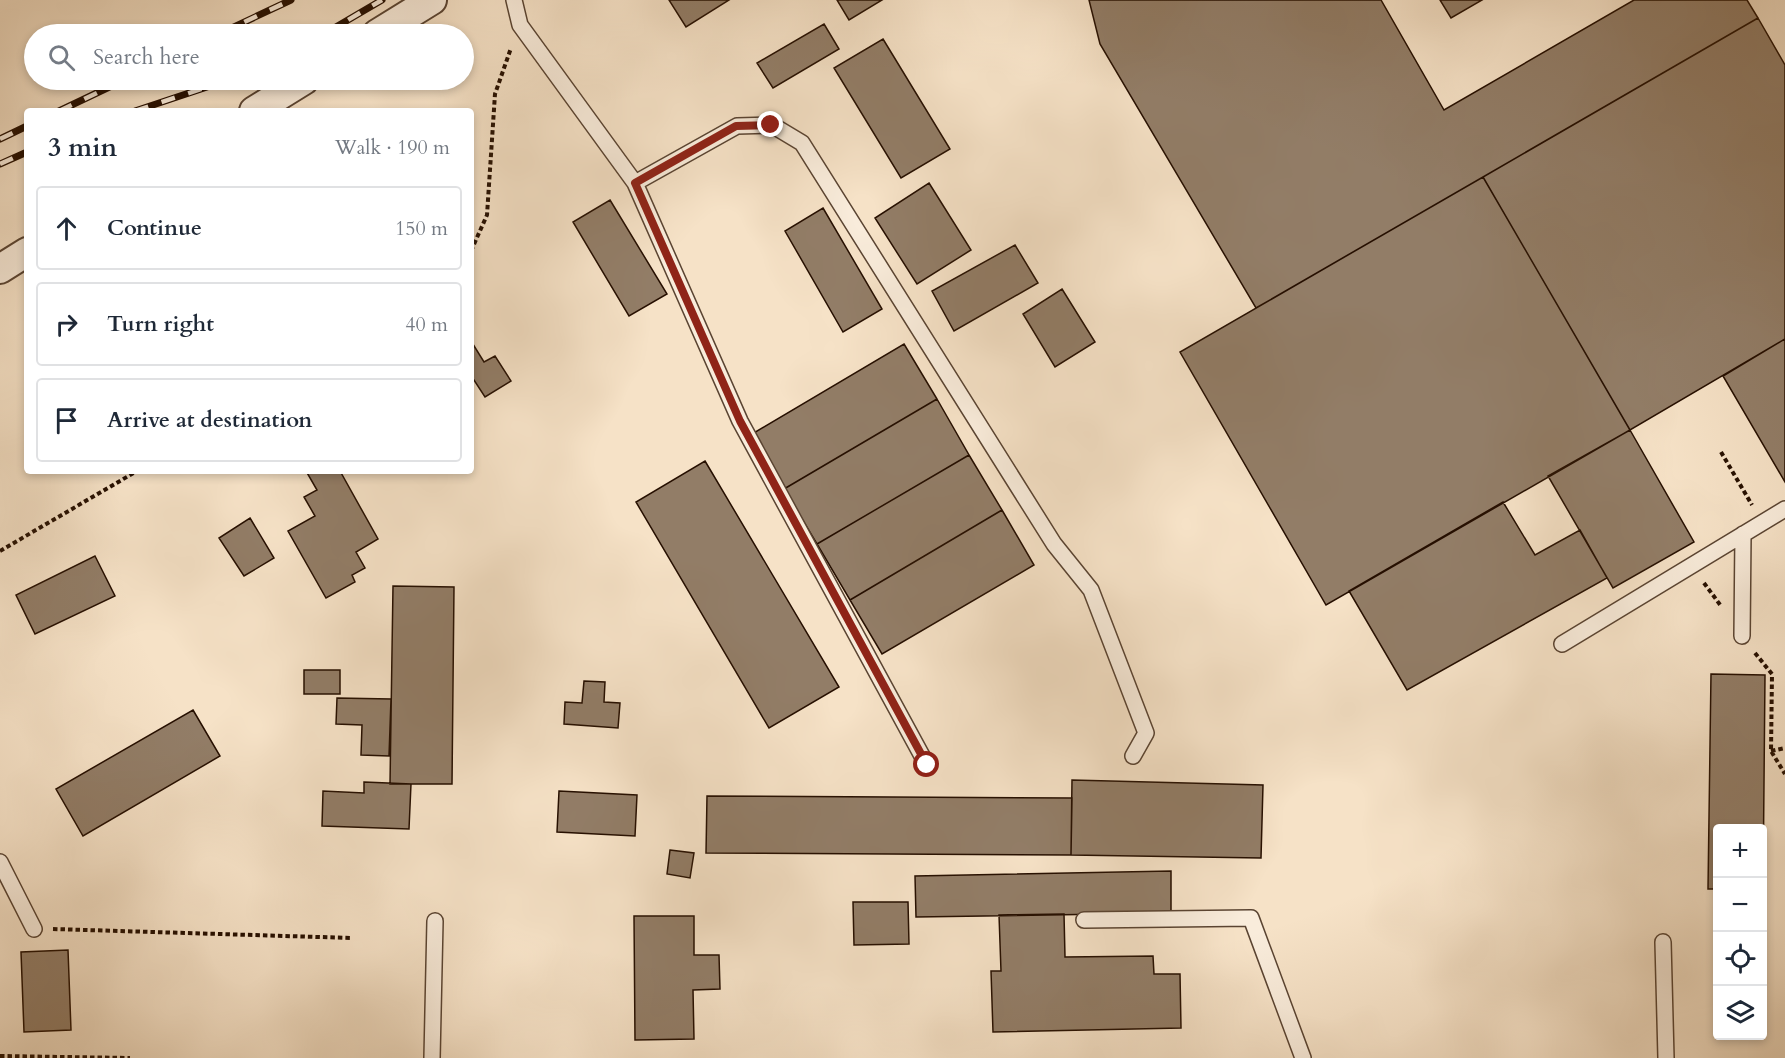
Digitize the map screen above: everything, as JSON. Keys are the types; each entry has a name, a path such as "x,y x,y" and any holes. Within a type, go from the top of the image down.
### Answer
{"street":[{"path":"393,24 432,0"},
{"path":"259,108 288,90"},
{"path":"0,269 24,254"}],"lane":[{"path":"514,0 520,25 635,183 740,421 927,765"},
{"path":"635,183 736,126 771,125 802,143 1054,544 1091,590 1146,733 1133,756"},
{"path":"1562,644 1785,509"},
{"path":"1742,636 1743,534"},
{"path":"1,867 34,929"},
{"path":"1084,920 1251,918 1303,1058"},
{"path":"432,1058 435,921"},
{"path":"1663,942 1666,1058"}],"path":[{"path":"474,244 487,215 495,94 520,25"},
{"path":"1721,452 1754,508"},
{"path":"0,551 132,474"},
{"path":"1785,748 1771,751 1785,774"},
{"path":"34,929 352,938"},
{"path":"0,1056 130,1058"}],"building":[{"path":"669,0 729,0 686,27"},
{"path":"837,0 882,0 849,20"},
{"path":"1089,0 1381,0 1444,110 1634,0 1747,0 1758,18 1256,308 1100,44"},
{"path":"1440,0 1482,0 1451,18"},
{"path":"1758,18 1785,65 1785,339 1630,430 1483,177"},
{"path":"824,24 839,49 773,88 757,63"},
{"path":"883,39 950,149 901,178 834,68"},
{"path":"1483,177 1630,430 1326,605 1180,352"},
{"path":"929,183 971,250 917,284 875,218"},
{"path":"610,200 667,294 629,316 573,222"},
{"path":"823,208 882,309 843,332 785,231"},
{"path":"1015,245 1038,283 954,331 932,291"},
{"path":"1062,289 1095,342 1055,367 1023,314"},
{"path":"1785,339 1785,482 1723,376"},
{"path":"904,344 937,399 784,489 752,434"},
{"path":"474,346 484,362 495,356 511,381 485,397 474,380"},
{"path":"937,399 969,455 817,544 784,489"},
{"path":"1630,430 1694,542 1613,588 1548,476"},
{"path":"969,455 1002,510 850,600 817,544"},
{"path":"705,461 839,687 769,728 636,502"},
{"path":"308,474 342,474 378,539 356,552 365,568 352,575 355,582 326,598 288,531 315,516 304,497 317,490"},
{"path":"1503,502 1535,555 1580,530 1607,578 1407,690 1349,591"},
{"path":"1002,510 1034,565 882,654 850,600"},
{"path":"250,518 274,558 244,576 219,538"},
{"path":"95,556 115,596 35,634 16,595"},
{"path":"393,586 454,587 452,784 390,784"},
{"path":"304,670 340,670 340,694 304,694"},
{"path":"1711,674 1765,675 1764,824 1713,824 1713,889 1708,889"},
{"path":"584,681 605,682 604,702 620,703 618,728 564,724 565,702 582,703"},
{"path":"337,698 391,699 389,756 361,755 362,725 336,724"},
{"path":"193,710 220,756 83,836 56,789"},
{"path":"1072,780 1263,785 1261,858 1071,855"},
{"path":"364,782 411,784 409,829 322,826 323,791 364,793"},
{"path":"559,791 637,795 635,836 557,832"},
{"path":"707,796 1072,798 1071,855 706,853"},
{"path":"670,850 694,853 690,878 667,874"},
{"path":"1171,871 1171,913 916,917 915,876"},
{"path":"853,902 908,902 909,944 854,945"},
{"path":"1064,914 1065,957 1153,956 1154,974 1180,974 1181,1028 993,1032 991,971 1001,971 999,915"},
{"path":"634,916 694,916 694,955 719,955 720,989 693,990 694,1039 635,1040"},
{"path":"68,950 71,1030 24,1032 21,952"}],"railway":[{"path":"240,24 291,0"},
{"path":"341,24 382,0"},
{"path":"65,108 103,90"},
{"path":"144,108 198,90"},
{"path":"0,139 24,127"},
{"path":"0,164 24,153"}],"route":[{"path":"771,125 736,126 635,183 740,421 927,765"}]}
